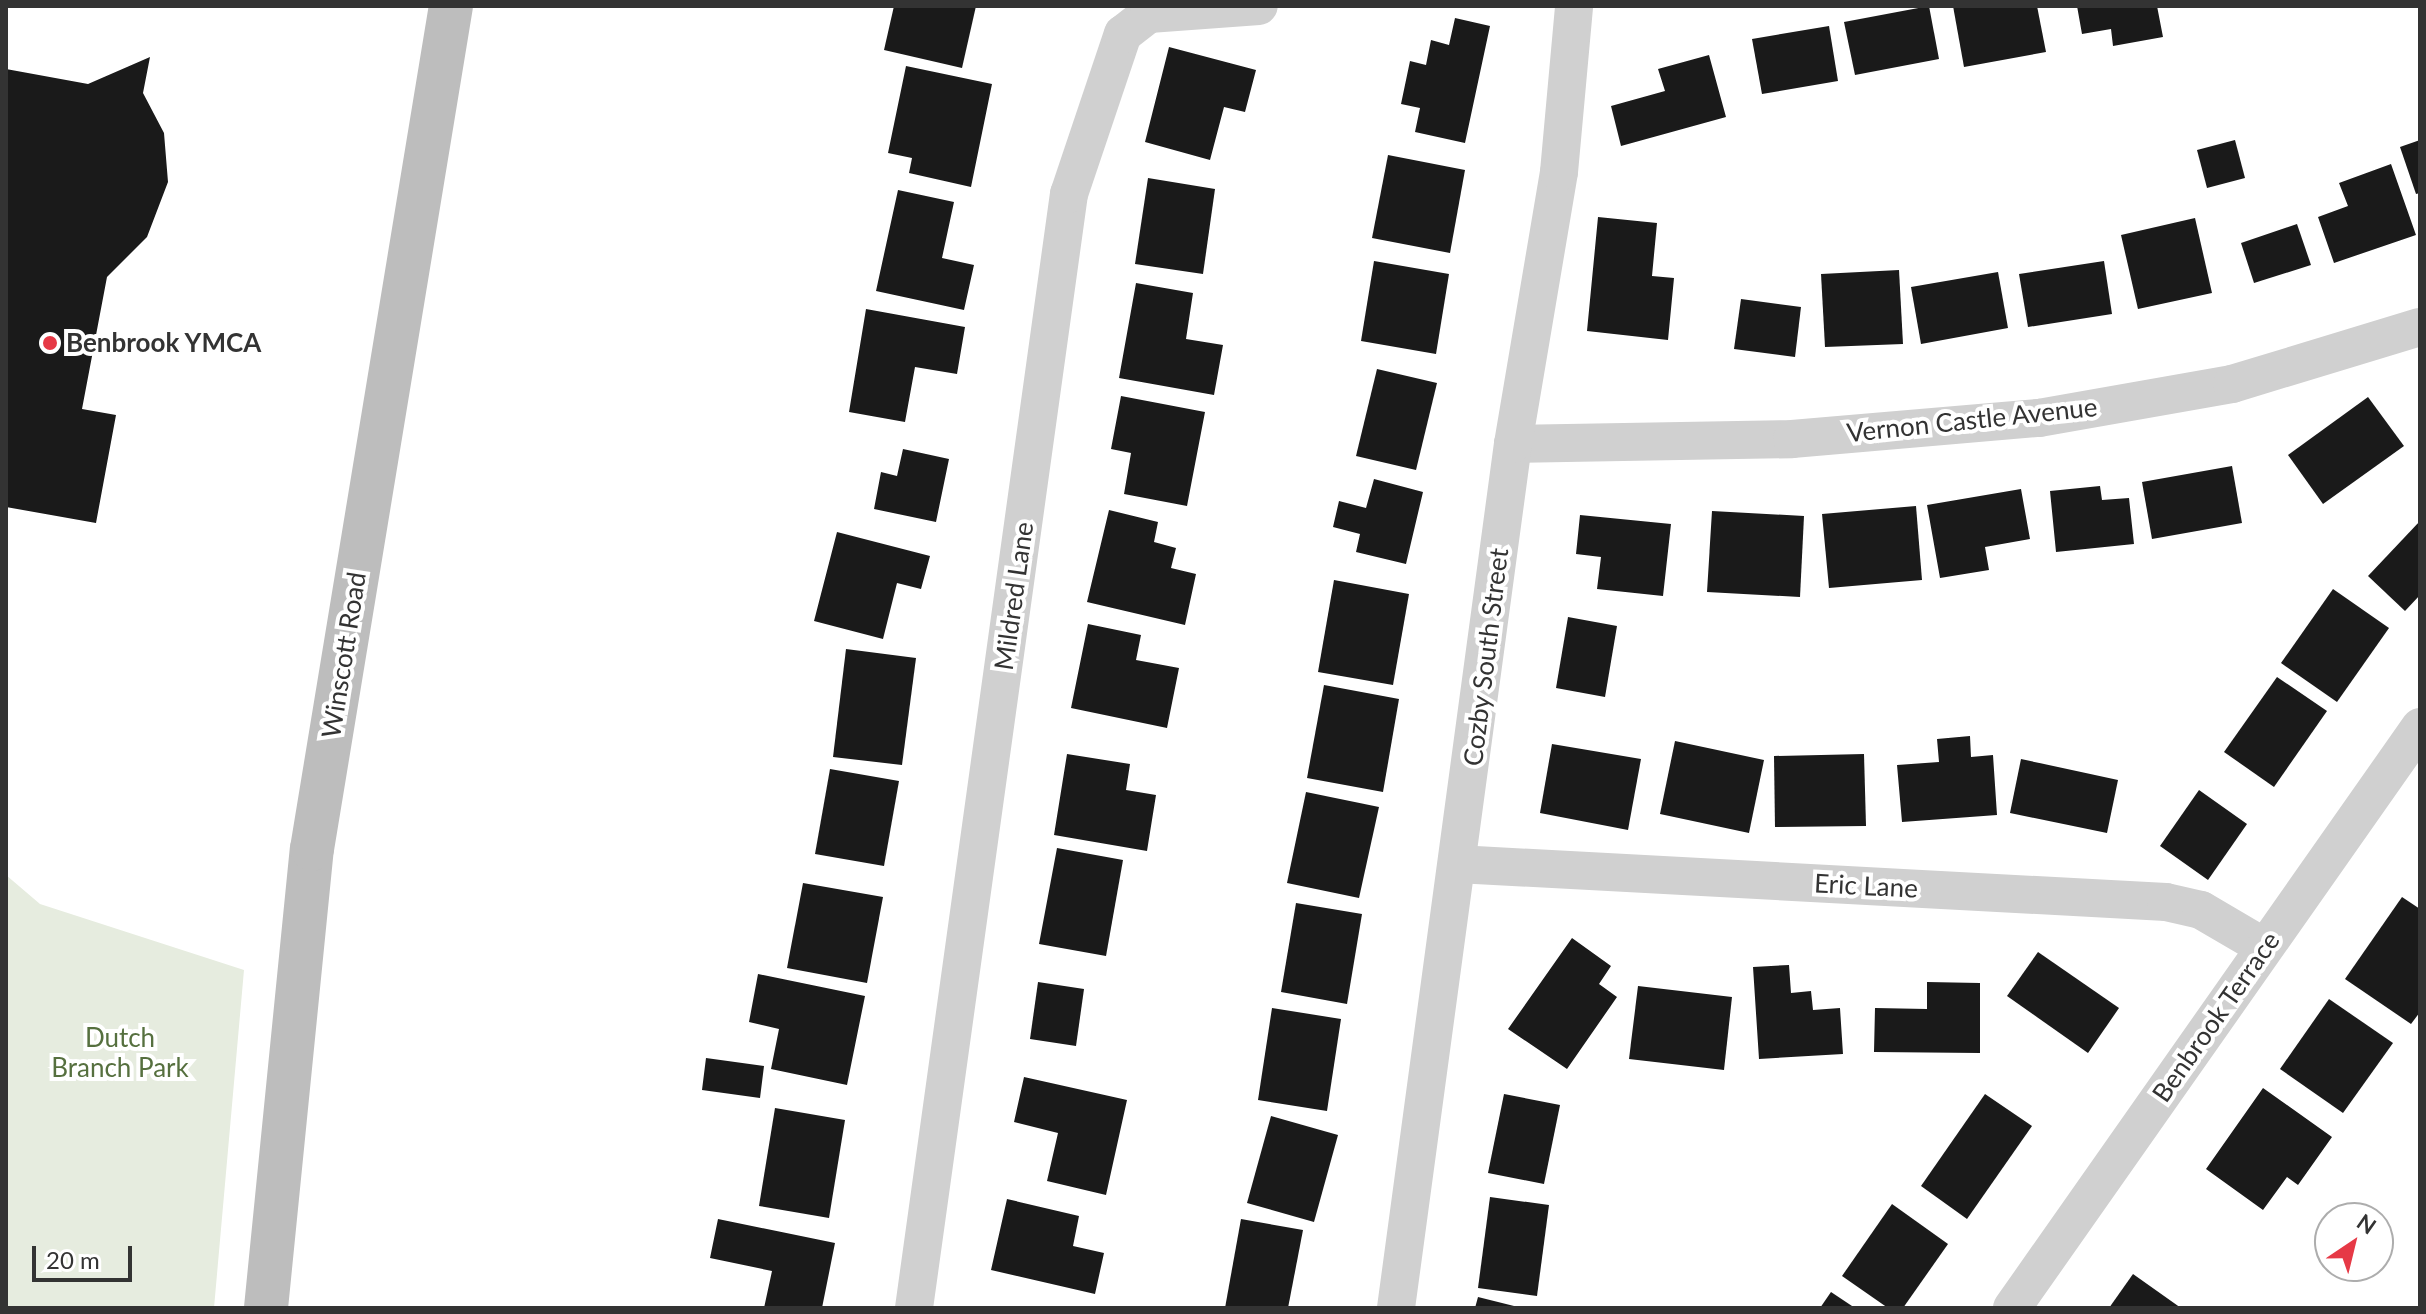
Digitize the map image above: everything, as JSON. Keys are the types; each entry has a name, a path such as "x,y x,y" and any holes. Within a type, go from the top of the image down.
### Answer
{"main road":[{"name":"Winscott Road","path":"266,1308 312,849 451,6"}],"street":[{"name":"Mildred Lane","path":"914,1308 1069,194 1100,94 1131,26 1149,14 1259,6"},
{"name":"Cozby South Street","path":"1396,1308 1513,444 1559,172 1574,6"},
{"name":"Vernon Castle Avenue","path":"1513,444 1792,439 2039,418 2232,384 2420,327"},
{"name":"Benbrook Terrace","path":"2012,1308 2420,727"},
{"name":"Eric Lane","path":"1457,864 2166,902 2201,910 2264,947"}],"green space":[{"name":"Dutch Branch Park","path":"6,875 40,904 244,970 214,1308 6,1308"}],"building":[{"path":"894,6 976,6 962,68 884,50"},
{"path":"1929,6 1939,59 1855,75 1844,22"},
{"path":"1953,6 2037,6 2046,52 1964,67"},
{"path":"2077,6 2157,6 2163,37 2113,46 2111,29 2082,34"},
{"path":"1455,18 1490,26 1465,143 1415,132 1420,108 1401,104 1410,61 1426,65 1431,40 1449,45"},
{"path":"1829,26 1838,81 1762,94 1752,39"},
{"path":"1169,47 1256,70 1245,112 1224,107 1210,160 1145,142"},
{"path":"1709,55 1726,117 1621,146 1611,106 1665,91 1658,69"},
{"name":"Benbrook YMCA","path":"150,57 143,93 164,133 168,182 147,237 107,277 82,409 116,415 96,523 6,507 6,69 88,84"},
{"path":"906,66 992,84 971,187 909,173 912,158 888,153"},
{"path":"2235,140 2245,178 2207,188 2197,150"},
{"path":"2420,140 2420,193 2416,194 2400,147"},
{"path":"1388,155 1465,170 1450,253 1372,238"},
{"path":"2391,164 2416,235 2334,263 2318,217 2348,206 2339,183"},
{"path":"1148,178 1215,189 1203,274 1135,264"},
{"path":"898,190 954,202 942,258 974,265 964,310 876,291"},
{"path":"1598,217 1657,223 1652,276 1674,278 1668,340 1587,331"},
{"path":"2195,218 2212,293 2138,309 2121,235"},
{"path":"2297,224 2311,265 2254,283 2241,243"},
{"path":"1374,261 1449,274 1436,354 1361,341"},
{"path":"2104,261 2112,314 2028,327 2019,274"},
{"path":"1899,270 1903,344 1825,347 1821,274"},
{"path":"1998,272 2008,328 1921,344 1911,287"},
{"path":"1136,283 1193,293 1186,339 1223,345 1214,395 1119,378"},
{"path":"1741,299 1801,307 1795,357 1734,349"},
{"path":"866,309 965,327 957,374 915,367 905,422 849,412"},
{"path":"1377,369 1437,383 1416,470 1356,456"},
{"path":"1121,396 1205,412 1187,506 1124,494 1131,453 1111,449"},
{"path":"2368,397 2404,446 2323,504 2288,455"},
{"path":"903,449 949,459 936,522 874,509 881,472 897,476"},
{"path":"2232,466 2242,523 2152,539 2142,482"},
{"path":"1374,479 1423,492 1406,564 1356,552 1360,534 1333,527 1339,501 1366,508"},
{"path":"2100,486 2102,500 2129,498 2134,544 2056,552 2050,491"},
{"path":"2021,489 2030,539 1985,547 1989,570 1940,578 1927,505"},
{"path":"1916,506 1922,580 1829,588 1822,514"},
{"path":"1109,510 1158,522 1154,542 1176,548 1171,568 1196,574 1185,625 1087,602"},
{"path":"1712,511 1804,516 1800,597 1707,592"},
{"path":"1580,515 1671,524 1663,596 1597,589 1601,557 1576,554"},
{"path":"2420,521 2420,595 2405,611 2368,576"},
{"path":"837,532 930,556 921,589 897,583 883,639 814,621"},
{"path":"1334,580 1409,594 1393,685 1318,672"},
{"path":"2333,589 2389,628 2337,702 2281,663"},
{"path":"1568,617 1617,626 1605,697 1556,688"},
{"path":"1088,624 1141,635 1136,660 1179,668 1167,728 1071,708"},
{"path":"846,649 916,658 902,765 833,757"},
{"path":"2277,677 2327,711 2274,787 2224,752"},
{"path":"1324,685 1399,699 1383,792 1307,778"},
{"path":"1970,736 1971,757 1993,755 1997,815 1902,822 1897,765 1939,762 1937,739"},
{"path":"1675,741 1764,760 1749,833 1660,814"},
{"path":"1552,744 1641,759 1628,830 1540,813"},
{"path":"1067,754 1130,764 1126,790 1156,795 1147,851 1054,835"},
{"path":"1864,754 1866,826 1775,827 1774,756"},
{"path":"2021,759 2118,780 2107,833 2010,813"},
{"path":"830,769 899,781 884,866 815,854"},
{"path":"2199,790 2247,824 2208,880 2160,846"},
{"path":"1306,792 1379,807 1359,898 1287,883"},
{"path":"1057,848 1123,860 1106,956 1039,944"},
{"path":"803,883 883,897 867,983 787,968"},
{"path":"2402,897 2420,909 2420,1012 2411,1024 2345,979"},
{"path":"1296,903 1362,914 1347,1004 1281,992"},
{"path":"1572,938 1611,966 1599,984 1617,997 1567,1069 1508,1029"},
{"path":"2038,952 2119,1008 2088,1053 2007,996"},
{"path":"1789,965 1791,993 1811,991 1813,1010 1840,1008 1843,1054 1759,1059 1753,967"},
{"path":"758,974 865,996 847,1085 771,1069 779,1029 749,1022"},
{"path":"1038,982 1084,989 1076,1046 1030,1039"},
{"path":"1927,982 1980,983 1980,1053 1874,1052 1875,1008 1927,1009"},
{"path":"1638,986 1732,997 1724,1070 1629,1059"},
{"path":"2329,999 2393,1043 2343,1113 2280,1069"},
{"path":"1272,1008 1341,1019 1327,1111 1258,1100"},
{"path":"706,1058 764,1066 760,1098 702,1090"},
{"path":"1024,1077 1127,1100 1106,1195 1047,1181 1058,1133 1014,1122"},
{"path":"2263,1088 2332,1137 2298,1185 2287,1177 2263,1210 2206,1169"},
{"path":"1504,1094 1560,1105 1544,1184 1488,1173"},
{"path":"1985,1094 2032,1126 1967,1219 1921,1186"},
{"path":"775,1108 845,1120 829,1218 759,1206"},
{"path":"1271,1116 1338,1135 1314,1222 1247,1203"},
{"path":"1490,1197 1549,1205 1537,1296 1478,1288"},
{"path":"1007,1199 1079,1216 1073,1246 1104,1253 1095,1294 991,1270"},
{"path":"1892,1204 1948,1244 1903,1308 1888,1308 1842,1276"},
{"path":"718,1219 835,1243 822,1308 764,1308 772,1271 710,1258"},
{"path":"1241,1219 1303,1230 1288,1308 1225,1308"},
{"path":"2133,1274 2181,1308 2109,1308"},
{"path":"1831,1292 1855,1308 1820,1308"},
{"path":"1478,1297 1518,1307 1518,1308 1475,1308"}],"place":[{"name":"Benbrook YMCA","path":"50,343"}]}
